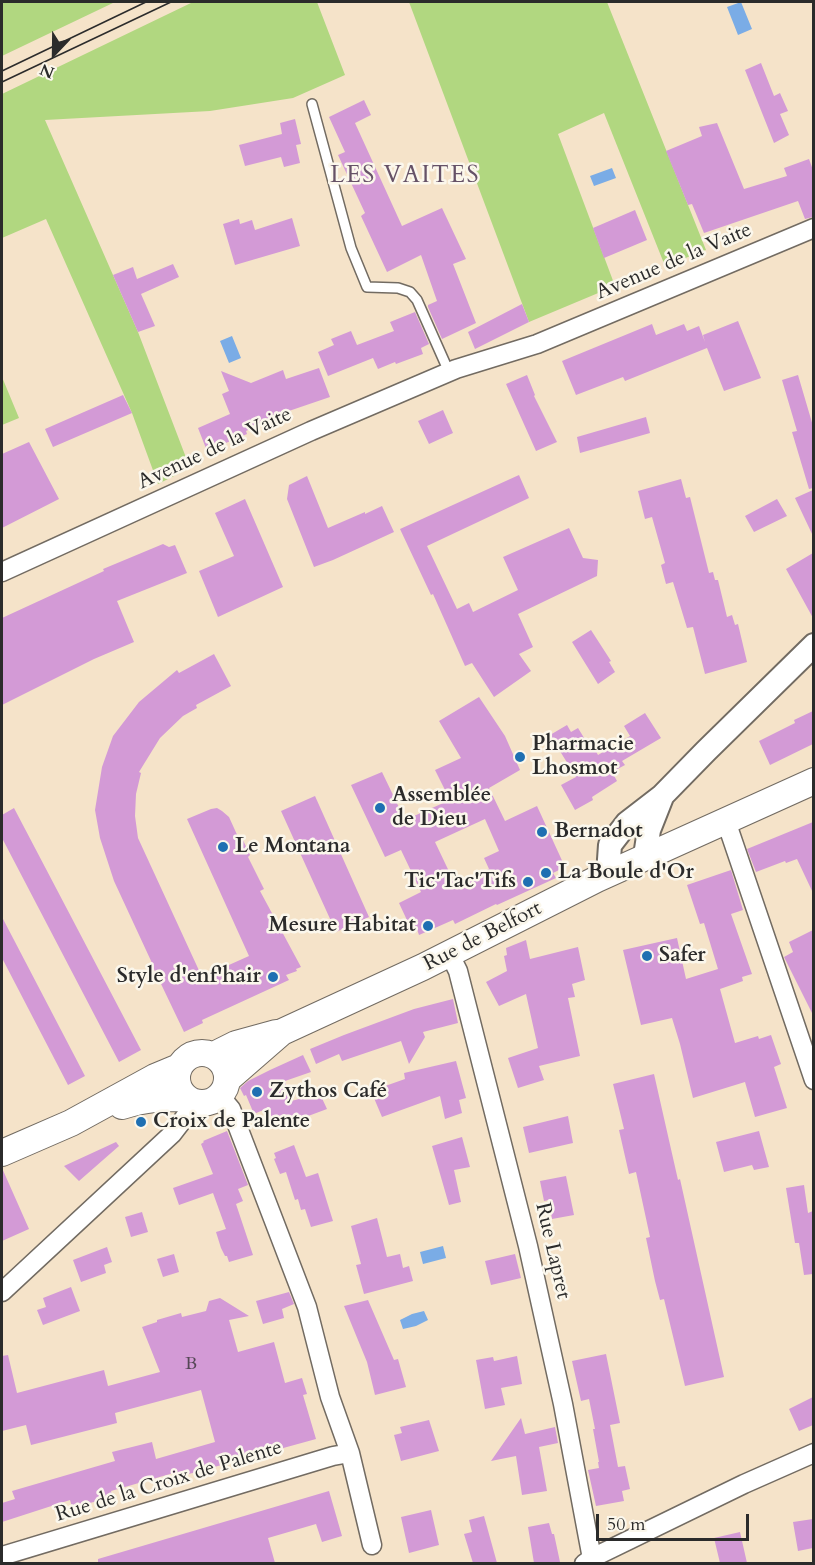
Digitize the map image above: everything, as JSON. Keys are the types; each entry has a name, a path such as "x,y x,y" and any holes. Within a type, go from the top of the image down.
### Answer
{"main road":[{"name":"Rue de Belfort","path":"224,1087 282,1032 645,856 813,781"},
{"path":"214,1055 236,1044 282,1032"},
{"path":"71,1123 139,1101 157,1098 208,1102 224,1087 227,1073 223,1062 214,1055 199,1053 191,1055 179,1067 178,1084 181,1092 191,1100"},
{"path":"2,1153 71,1123 155,1077 179,1067"}],"street":[{"name":"Avenue de la Vaite","path":"2,572 311,431 449,372 537,344 813,228"},
{"path":"608,874 610,845 627,823 662,796 813,645"},
{"path":"645,856 649,830 662,796"},
{"path":"726,821 813,1080"},
{"name":"Rue Lapret","path":"449,953 460,979 528,1246 563,1404 590,1562"},
{"path":"224,1087 307,1306 330,1397 350,1453 372,1545"},
{"path":"2,1292 172,1134 182,1121 191,1100"},
{"name":"Rue de la Croix de Palente","path":"2,1556 333,1456 350,1453"},
{"path":"590,1562 813,1453"}],"lane":[{"path":"312,104 351,248 367,287 398,288 410,292 417,300 449,372"}],"green space":[{"path":"2,2 115,2 2,56"},
{"path":"193,2 317,2 345,75 293,98 210,111 45,120 138,332 190,468 158,484 132,413 46,219 2,238 2,94"},
{"path":"409,2 607,2 706,250 665,266 604,113 558,134 615,286 529,322"},
{"path":"2,377 19,418 2,425"}],"water":[{"path":"741,2 752,29 738,35 727,7"},
{"path":"612,168 616,178 594,186 590,176"},
{"path":"232,336 241,358 229,363 220,341"},
{"path":"443,1246 446,1258 423,1264 420,1252"},
{"path":"424,1311 428,1320 403,1329 400,1320"}],"building":[{"path":"761,63 774,96 780,93 788,111 780,114 789,135 774,143 745,70"},
{"path":"364,100 371,115 355,123 402,226 442,208 466,259 453,264 476,323 442,339 428,307 437,301 421,255 387,272 361,216 365,213 338,155 345,152 329,117"},
{"path":"295,119 301,144 296,145 300,163 284,167 281,157 245,166 239,145 282,134 280,123"},
{"path":"717,123 744,189 787,176 784,168 809,159 813,170 813,217 805,219 798,201 704,233 692,204 688,205 666,151 702,136 699,127"},
{"path":"635,210 647,240 604,258 593,228"},
{"path":"292,218 300,246 235,265 223,224 239,219 240,224 252,220 255,230"},
{"path":"173,264 179,277 141,294 155,326 138,332 113,275 133,267 137,279"},
{"path":"522,304 529,322 475,349 468,332"},
{"path":"415,312 429,344 421,348 423,354 378,369 373,358 328,376 318,352 334,345 331,339 351,331 357,345 394,331 390,322"},
{"path":"738,321 761,378 724,391 707,348 625,381 623,377 576,395 562,361 652,324 656,335 684,324 687,331 699,326 705,342 703,335"},
{"path":"319,368 330,397 283,413 246,431 247,434 207,451 198,428 230,414 222,394 229,391 221,371 251,383 283,370 286,379"},
{"path":"527,375 534,396 557,442 536,451 506,384"},
{"path":"798,375 813,426 813,488 809,489 792,432 797,431 782,380"},
{"path":"123,395 132,413 53,447 45,429"},
{"path":"443,410 453,433 429,444 418,421"},
{"path":"646,417 650,433 580,453 577,437"},
{"path":"29,442 59,499 2,528 2,454"},
{"path":"519,475 529,498 427,546 457,609 469,603 473,612 518,590 503,557 569,528 583,558 598,560 597,576 518,614 533,647 519,654 531,671 494,697 472,663 465,666 433,594 431,595 400,529"},
{"path":"307,476 328,528 382,506 394,532 314,567 287,499 289,485"},
{"path":"681,479 686,498 690,497 709,573 713,572 715,580 718,580 727,617 732,615 735,625 738,624 747,662 705,674 693,627 687,628 673,582 666,584 661,565 665,563 652,517 645,519 638,491"},
{"path":"813,490 813,536 795,498"},
{"path":"245,499 283,587 218,617 199,571 234,556 215,513"},
{"path":"777,499 787,516 754,532 745,516"},
{"path":"163,544 169,547 175,545 187,573 117,601 134,642 94,659 2,705 2,618 104,571 103,569"},
{"path":"813,553 813,618 786,569"},
{"path":"591,630 611,661 609,662 615,672 598,684 572,642"},
{"name":"Le Montana","path":"214,654 231,686 196,705 197,708 183,716 160,738 139,772 141,773 136,794 135,816 138,838 202,977 249,956 187,819 211,809 217,808 222,811 229,817 239,839 242,838 250,855 248,857 264,889 260,891 301,967 286,975 289,980 202,1020 203,1023 184,1032 114,881 100,838 95,810 102,767 113,736 139,702 177,670 179,673"},
{"path":"479,697 505,736 520,770 489,788 505,821 537,806 565,867 553,873 556,878 455,924 453,920 419,935 417,929 412,931 399,903 421,892 401,850 385,857 351,785 382,772 405,820 450,800 435,770 461,758 439,721","holes":["485,819 499,851 484,858 489,869 455,884 435,842"]},
{"path":"813,711 813,744 770,765 759,741"},
{"path":"645,713 661,738 622,761 625,765 612,772 617,781 592,797 593,800 575,810 561,785 576,777 550,735 567,725 571,732 578,728 589,746 592,744 598,755 630,736 624,726"},
{"path":"315,796 369,917 336,932 281,811"},
{"path":"14,808 141,1050 119,1062 2,838 2,815"},
{"path":"813,822 813,893 797,859 756,872 747,849"},
{"path":"731,870 743,910 731,914 752,974 742,977 743,981 720,989 735,1043 758,1036 759,1039 771,1035 781,1064 774,1067 787,1108 755,1117 745,1082 693,1098 672,1018 641,1025 623,950 677,938 686,979 718,969 704,923 700,924 687,885"},
{"path":"2,917 85,1076 68,1085 2,958"},
{"path":"813,930 813,1015 784,957 793,952 789,942"},
{"path":"526,940 530,959 578,947 585,980 572,984 575,997 568,998 580,1056 539,1066 544,1080 518,1088 508,1058 538,1048 526,994 499,1006 486,982 507,971 504,956 507,955 506,948"},
{"path":"453,999 458,1023 423,1032 425,1037 409,1064 401,1041 342,1061 339,1054 316,1064 310,1049 414,1009"},
{"path":"303,1055 311,1072 285,1081 291,1101 320,1094 327,1109 276,1128 268,1108 254,1114 246,1095 244,1096 240,1088 248,1081"},
{"path":"456,1061 466,1098 459,1100 462,1113 445,1119 440,1096 382,1117 371,1091 405,1079 404,1073"},
{"path":"654,1074 724,1377 685,1386 664,1299 660,1300 655,1281 646,1238 650,1237 636,1172 629,1174 619,1130 624,1129 613,1084"},
{"path":"568,1116 573,1143 529,1153 523,1127"},
{"path":"227,1131 248,1185 238,1189 243,1201 236,1204 253,1255 229,1262 216,1232 226,1229 213,1193 179,1205 173,1188 213,1174 201,1144"},
{"path":"759,1131 769,1167 754,1170 752,1165 724,1172 716,1142"},
{"path":"462,1137 470,1167 454,1170 461,1202 449,1205 432,1146"},
{"path":"116,1142 119,1146 79,1181 64,1166"},
{"path":"294,1145 306,1177 318,1173 333,1221 311,1227 305,1209 301,1210 298,1199 295,1200 286,1172 280,1174 274,1153"},
{"path":"2,1168 29,1229 2,1241"},
{"path":"566,1176 574,1215 552,1219 549,1200 544,1201 540,1181"},
{"path":"804,1185 808,1213 813,1211 813,1274 804,1275 799,1243 795,1243 786,1188"},
{"path":"142,1212 148,1232 131,1237 125,1217"},
{"path":"377,1218 387,1257 400,1254 403,1268 409,1266 413,1281 364,1294 356,1265 361,1264 351,1226"},
{"path":"107,1247 112,1262 104,1265 106,1273 81,1282 73,1260"},
{"path":"174,1254 179,1272 163,1277 157,1259"},
{"path":"515,1254 521,1278 491,1285 485,1261"},
{"path":"71,1287 80,1311 43,1325 37,1310 46,1307 43,1298"},
{"path":"289,1292 294,1304 282,1309 284,1318 263,1324 256,1301"},
{"path":"220,1298 249,1316 229,1320 238,1352 274,1342 285,1383 302,1378 307,1394 303,1395 316,1439 178,1477 177,1472 111,1491 113,1497 72,1507 70,1500 2,1522 2,1503 15,1499 12,1491 115,1461 112,1452 152,1442 156,1459 215,1442 201,1390 115,1413 117,1423 31,1445 26,1425 2,1431 2,1356 8,1355 17,1393 104,1370 108,1386 160,1372 142,1327 181,1313 182,1317 206,1311 209,1301"},
{"path":"368,1300 394,1360 398,1359 406,1387 375,1395 367,1362 344,1306"},
{"path":"606,1354 620,1423 610,1425 618,1467 625,1466 630,1489 622,1491 624,1501 596,1506 588,1470 599,1468 593,1429 595,1429 589,1399 581,1401 572,1361"},
{"path":"517,1356 522,1384 501,1388 505,1405 485,1409 476,1360 493,1357 494,1361"},
{"path":"813,1397 813,1425 799,1431 789,1409"},
{"path":"521,1418 525,1434 555,1427 558,1443 539,1447 547,1491 522,1495 516,1456 491,1461"},
{"path":"429,1420 439,1451 401,1461 394,1435 402,1433 400,1427"},
{"path":"329,1491 342,1536 322,1542 316,1524 268,1538 275,1563 98,1563 98,1559"},
{"path":"431,1510 439,1545 409,1553 401,1517"},
{"path":"484,1516 497,1563 473,1563 464,1534 472,1532 469,1520"},
{"path":"813,1519 813,1548 798,1551 793,1522"},
{"path":"549,1523 552,1534 554,1534 560,1562 534,1563 528,1527"},
{"path":"740,1532 747,1563 720,1563 714,1538"}],"tram line":[{"path":"2,71 146,2"},
{"path":"2,82 171,2"}],"place":[{"name":"Pharmacie Lhosmot","path":"520,757"},
{"name":"Assemblée de Dieu","path":"380,808"},
{"name":"Bernadot","path":"542,832"},
{"name":"Le Montana","path":"223,847"},
{"name":"La Boule d'Or","path":"546,873"},
{"name":"Tic'Tac'Tifs","path":"528,882"},
{"name":"Mesure Habitat","path":"428,926"},
{"name":"Safer","path":"647,956"},
{"name":"Style d'enf'hair","path":"273,977"},
{"name":"Zythos Café","path":"257,1092"},
{"name":"Croix de Palente","path":"141,1122"}],"district":[{"name":"LES VAITES","path":"405,176"}]}
